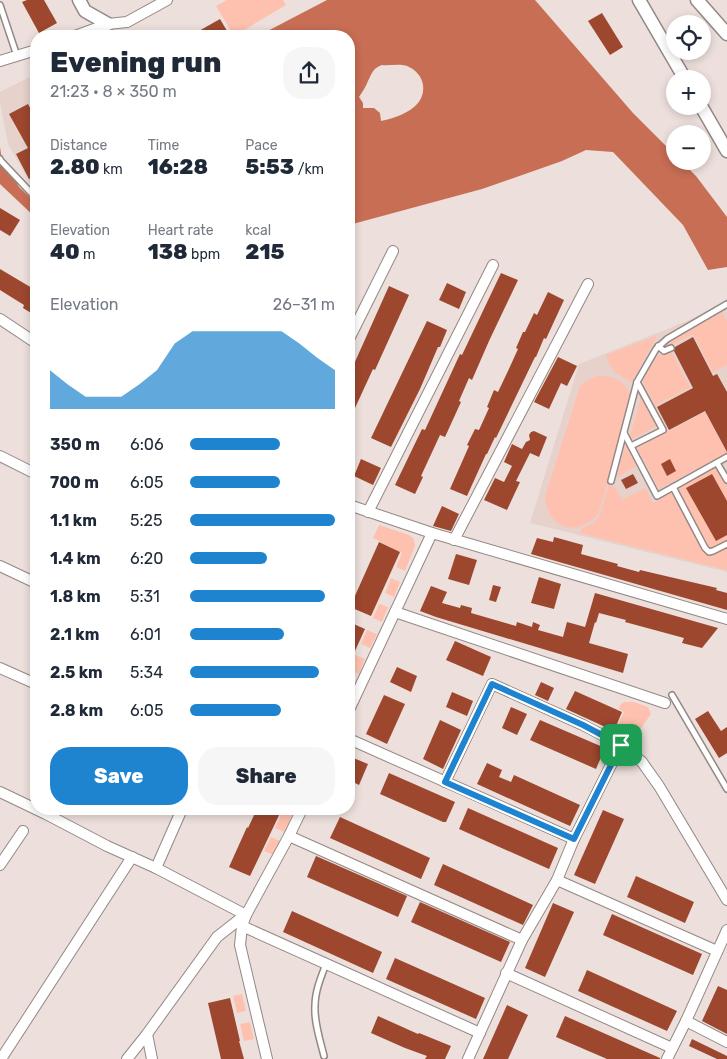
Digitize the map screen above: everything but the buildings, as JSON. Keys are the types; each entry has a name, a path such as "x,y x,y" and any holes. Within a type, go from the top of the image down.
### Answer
{"street":[{"path":"79,0 85,11 108,24"},
{"path":"91,30 108,24 127,22 167,0"},
{"path":"639,0 680,70"},
{"path":"697,0 727,34"},
{"path":"0,61 30,52"},
{"path":"706,115 727,151"},
{"path":"355,327 393,251"},
{"path":"368,512 493,265"},
{"path":"454,540 588,284"},
{"path":"0,319 30,340"},
{"path":"0,456 30,471"},
{"path":"355,507 432,534 727,619"},
{"path":"355,697 432,534"},
{"path":"0,566 30,580"},
{"path":"395,612 669,699"},
{"path":"0,668 30,681"},
{"path":"445,782 492,684 583,725 621,745 642,762 659,786 727,900"},
{"path":"355,742 574,839"},
{"path":"468,1059 522,940 557,880 574,839 621,745"},
{"path":"0,792 30,807"},
{"path":"47,815 156,868 246,915"},
{"path":"156,868 179,815"},
{"path":"267,1059 240,945 242,926 299,815"},
{"path":"0,865 23,831"},
{"path":"289,836 522,940"},
{"path":"1,1059 132,857"},
{"path":"557,880 717,951"},
{"path":"127,1059 217,937 246,915"},
{"path":"242,926 480,1033"},
{"path":"667,1059 727,930"},
{"path":"506,973 672,1048"},
{"path":"686,1021 727,1042"},
{"path":"146,1034 152,1059"}],"lane":[{"path":"0,5 18,56"},
{"path":"0,159 30,192"},
{"path":"611,481 638,382 658,346 726,306"},
{"path":"658,346 664,351 671,348"},
{"path":"631,446 662,430 638,382"},
{"path":"624,433 657,496 727,457"},
{"path":"717,463 727,480"},
{"path":"673,487 705,548 709,552 727,544"},
{"path":"669,699 727,789"},
{"path":"324,1056 315,1006 316,996 326,964"}],"shaded area":[{"path":"227,0 283,0 286,5 244,30 230,30 216,6"},
{"path":"327,0 535,0 633,113 666,146 666,170 690,170 727,217 727,267 708,270 683,225 613,152 586,150 562,161 482,189 355,223 355,30 270,30","holes":["382,65 403,65 418,74 423,85 423,93 416,105 403,114 381,121 380,113 374,108 363,108 363,103 359,97 373,71"]},
{"path":"30,77 30,183 8,144 0,103 0,92"},
{"path":"0,147 1,154 19,187 30,197 30,212 0,184"},
{"path":"727,301 727,572 530,523 579,364 687,321"},
{"path":"722,312 727,321 727,365 713,372 693,334 666,348 666,344 669,341"},
{"path":"656,336 632,382 618,375 610,366 606,355"},
{"path":"670,350 690,387 655,406 643,380 657,356"},
{"path":"597,376 611,377 621,382 628,390 633,403 598,514 590,521 573,528 558,523 552,517 547,508 545,497 580,386"},
{"path":"641,398 656,426 631,440 630,436"},
{"path":"705,412 727,453 659,489 637,448"},
{"path":"626,443 636,466 618,477 618,473"},
{"path":"716,467 727,488 727,570 580,533 582,528 593,524 599,517 609,485 617,490 622,500 645,488 653,503"},
{"path":"379,525 409,535 414,539 415,546 405,571 396,567 402,553 373,538"},
{"path":"391,578 400,582 394,597 385,593"},
{"path":"379,604 388,607 382,622 373,618"},
{"path":"367,630 377,634 370,648 361,644"},
{"path":"355,655 365,659 359,674 355,672"},
{"path":"624,702 634,702 648,707 651,714 631,738 619,740 613,737 624,712 619,709 620,705"},
{"path":"281,815 292,815 285,832 275,828"},
{"path":"271,837 280,841 274,855 264,851"},
{"path":"242,994 246,1011 237,1013 233,996"},
{"path":"250,1022 254,1039 244,1041 240,1024"}],"route":[{"path":"492,684 583,725 621,745 574,839 445,782 492,684"}]}
